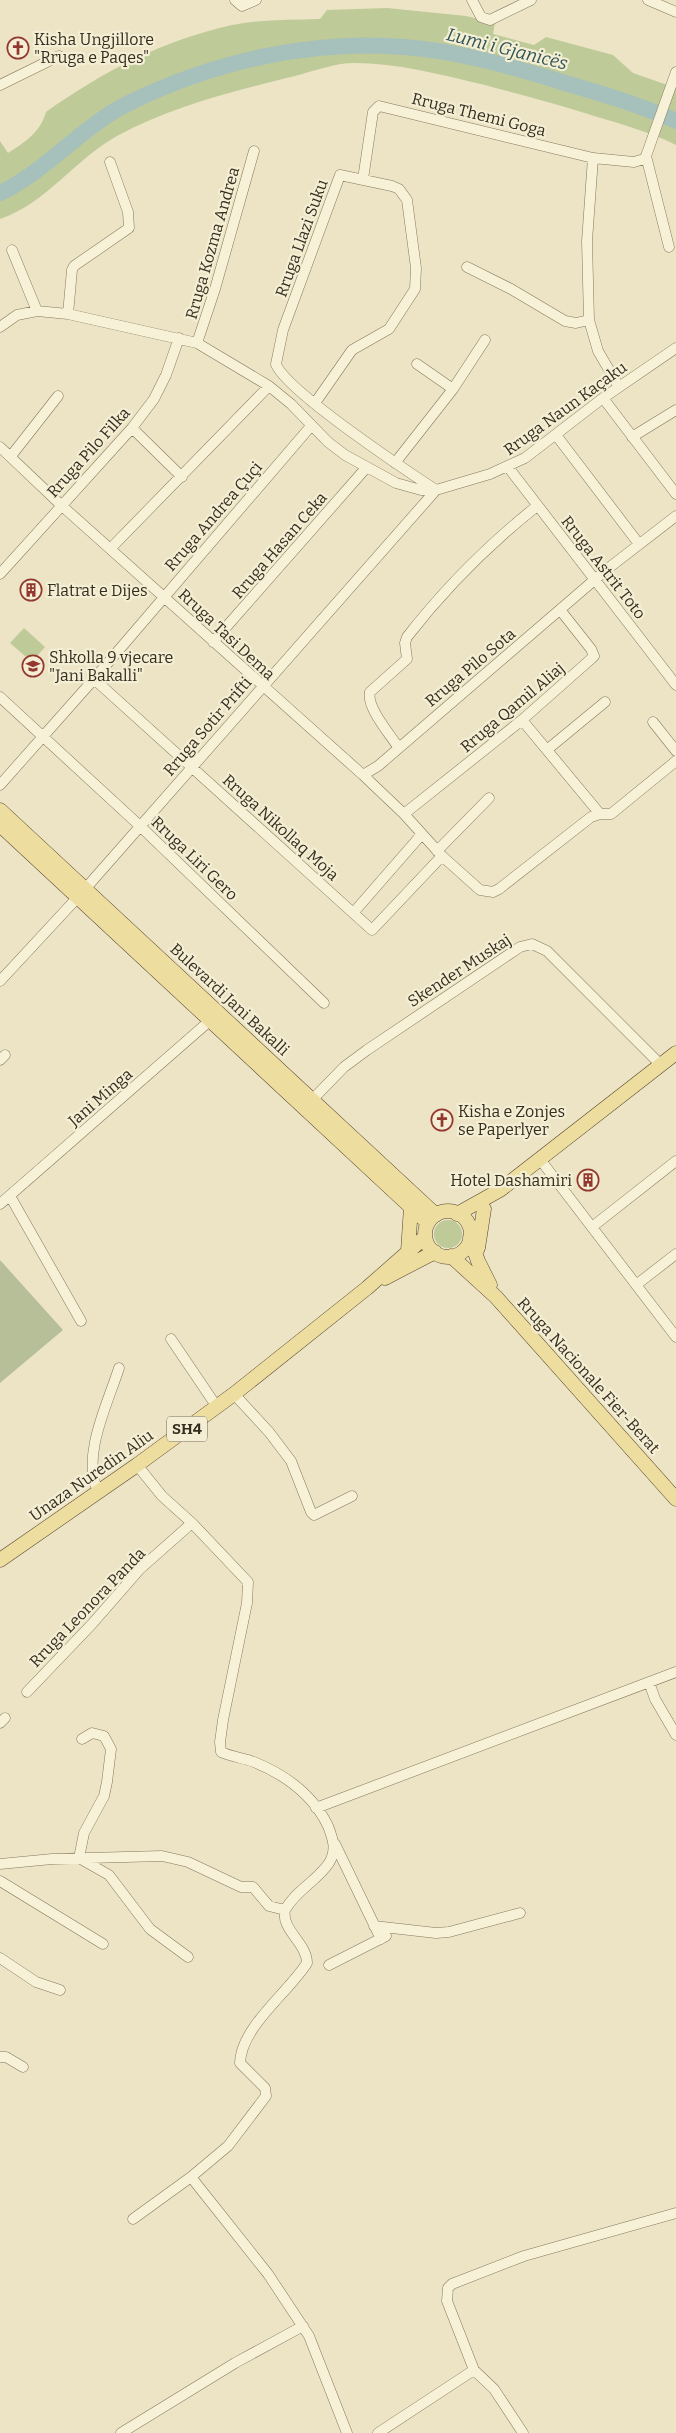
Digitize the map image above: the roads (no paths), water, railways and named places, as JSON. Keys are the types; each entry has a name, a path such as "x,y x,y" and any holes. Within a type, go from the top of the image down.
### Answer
{"main road":[{"name":"Bulevardi Jani Bakalli","path":"0,810 81,893"},
{"name":"Bulevardi Jani Bakalli","path":"0,825 81,893 215,1016 312,1100 430,1225"},
{"name":"Bulevardi Jani Bakalli","path":"215,1016 430,1225"},
{"path":"457,1214 500,1190 676,1054"},
{"path":"470,1234 466,1220 457,1214 445,1212 430,1225 429,1247 435,1252 451,1256 464,1250 470,1234 484,1209 500,1190"},
{"path":"408,1250 411,1207"},
{"path":"478,1261 478,1241 484,1209"},
{"name":"Unaza Nuredin Aliu","path":"0,1560 137,1465 234,1394 367,1288 408,1250 430,1225"},
{"name":"Rruga Nacionale Fier-Berat","path":"470,1234 478,1261 496,1297"},
{"name":"Unaza Nuredin Aliu","path":"367,1288 435,1252"},
{"name":"Rruga Nacionale Fier-Berat","path":"451,1256 496,1297 676,1499"}],"street":[{"path":"235,0 242,6 256,0"},
{"path":"472,0 481,17 490,20 531,0"},
{"path":"648,0 676,12"},
{"path":"0,85 59,56"},
{"path":"669,247 648,151 675,76"},
{"name":"Rruga Themi Goga","path":"363,179 373,112 378,106 593,158 634,162 644,159 648,151"},
{"name":"Rruga Kozma Andrea","path":"197,343 216,289 254,151"},
{"path":"593,158 587,233 590,320 598,351 618,387"},
{"path":"68,314 74,266 129,228 128,212 110,162"},
{"name":"Rruga Llazi Suku","path":"315,403 352,350 389,330 416,289 416,268 404,194 392,186 340,175 279,344 276,364 279,371 315,403 395,463 436,490"},
{"path":"12,250 37,311"},
{"path":"467,267 511,288 565,321 576,323 590,320"},
{"name":"Rruga Naun Kaçaku","path":"0,327 17,315 37,311 68,314 197,343 270,386 291,404 328,442 366,468 408,488 436,490 508,467 525,458 618,387 676,348"},
{"name":"Rruga Pilo Filka","path":"0,574 132,428 154,399 166,375 179,338"},
{"path":"395,463 453,389 485,340"},
{"path":"416,364 453,389"},
{"path":"111,548 270,386"},
{"path":"11,456 58,396"},
{"path":"603,398 676,494"},
{"path":"632,437 676,410"},
{"name":"Rruga Andrea Çuçi","path":"0,784 94,679 311,426"},
{"path":"132,428 182,477"},
{"path":"556,435 640,544"},
{"name":"Rruga Tasi Dema","path":"0,447 61,505 363,775 404,814 440,853 480,890 492,892 499,889 591,817 600,814 611,814 676,761"},
{"name":"Rruga Astrit Toto","path":"508,467 676,685"},
{"name":"Rruga Hasan Ceka","path":"214,642 366,468"},
{"name":"Rruga Sotir Prifti","path":"0,981 81,893 436,490"},
{"path":"398,747 372,708 368,699 370,692 407,659 405,642 407,636 436,600 476,557 537,506"},
{"name":"Rruga Pilo Sota","path":"363,775 378,766 595,580 676,516"},
{"name":"Rruga Qamil Aliaj","path":"404,814 522,720 594,656 561,611"},
{"name":"Rruga Nikollaq Moja","path":"94,679 372,930 440,853"},
{"name":"Rruga Liri Gero","path":"0,697 140,826 324,1003"},
{"path":"548,749 605,702"},
{"path":"522,720 600,814"},
{"path":"653,722 676,751"},
{"path":"440,853 489,798"},
{"path":"354,912 422,834"},
{"name":"Skender Muskaj","path":"312,1100 344,1067 367,1050 520,947 532,944 547,951 660,1065"},
{"name":"Jani Minga","path":"0,1204 215,1016"},
{"path":"539,1158 676,1337"},
{"path":"592,1227 676,1161"},
{"path":"10,1196 81,1321"},
{"path":"636,1285 676,1254"},
{"path":"170,1339 217,1407"},
{"path":"98,1491 92,1475 92,1454 119,1368"},
{"path":"234,1394 286,1454 314,1515 352,1496"},
{"path":"137,1465 162,1496 192,1523 248,1582 247,1603 220,1742 221,1752 254,1762 289,1780 316,1808 326,1823 380,1939"},
{"name":"Rruga Leonora Panda","path":"27,1692 99,1616 140,1569 192,1523"},
{"path":"316,1808 676,1672"},
{"path":"649,1682 655,1699 676,1735"},
{"path":"79,1858 84,1833 104,1796 111,1759 111,1748 104,1736 92,1733 82,1739"},
{"path":"133,2219 191,2177 228,2146 266,2096 266,2088 242,2068 240,2057 242,2048 252,2031 307,1964 306,1954 286,1922 284,1910 298,1892 329,1862 334,1853 334,1843"},
{"path":"0,1864 150,1855 176,1858 204,1868 242,1887 254,1887 269,1906 284,1910"},
{"path":"79,1858 109,1875 150,1929 188,1957"},
{"path":"0,1881 103,1944"},
{"path":"374,1926 449,1932 520,1913"},
{"path":"329,1965 401,1928"},
{"path":"0,1958 36,1982 60,1990"},
{"path":"0,2057 6,2057 23,2067"},
{"path":"191,2177 268,2274 310,2336 347,2433"},
{"path":"523,2433 494,2389 474,2370 447,2301 448,2288 452,2284 524,2256 676,2213"},
{"path":"121,2433 235,2363 303,2326"},
{"path":"378,2433 474,2370"}],"waterway":[{"name":"Lumi i Gjanicës","path":"0,193 34,172 96,124 129,103 161,88 228,65 298,50 369,45 445,52 526,71 607,96 676,121"}],"place":[{"name":"Kisha Ungjillore \"Rruga e Paqes\"","path":"18,48"},
{"name":"Flatrat e Dijes","path":"31,590"},
{"name":"Shkolla 9 vjecare \"Jani Bakalli\"","path":"33,666"},
{"name":"Kisha e Zonjes se Paperlyer","path":"442,1120"},
{"name":"Hotel Dashamiri","path":"588,1180"}]}
